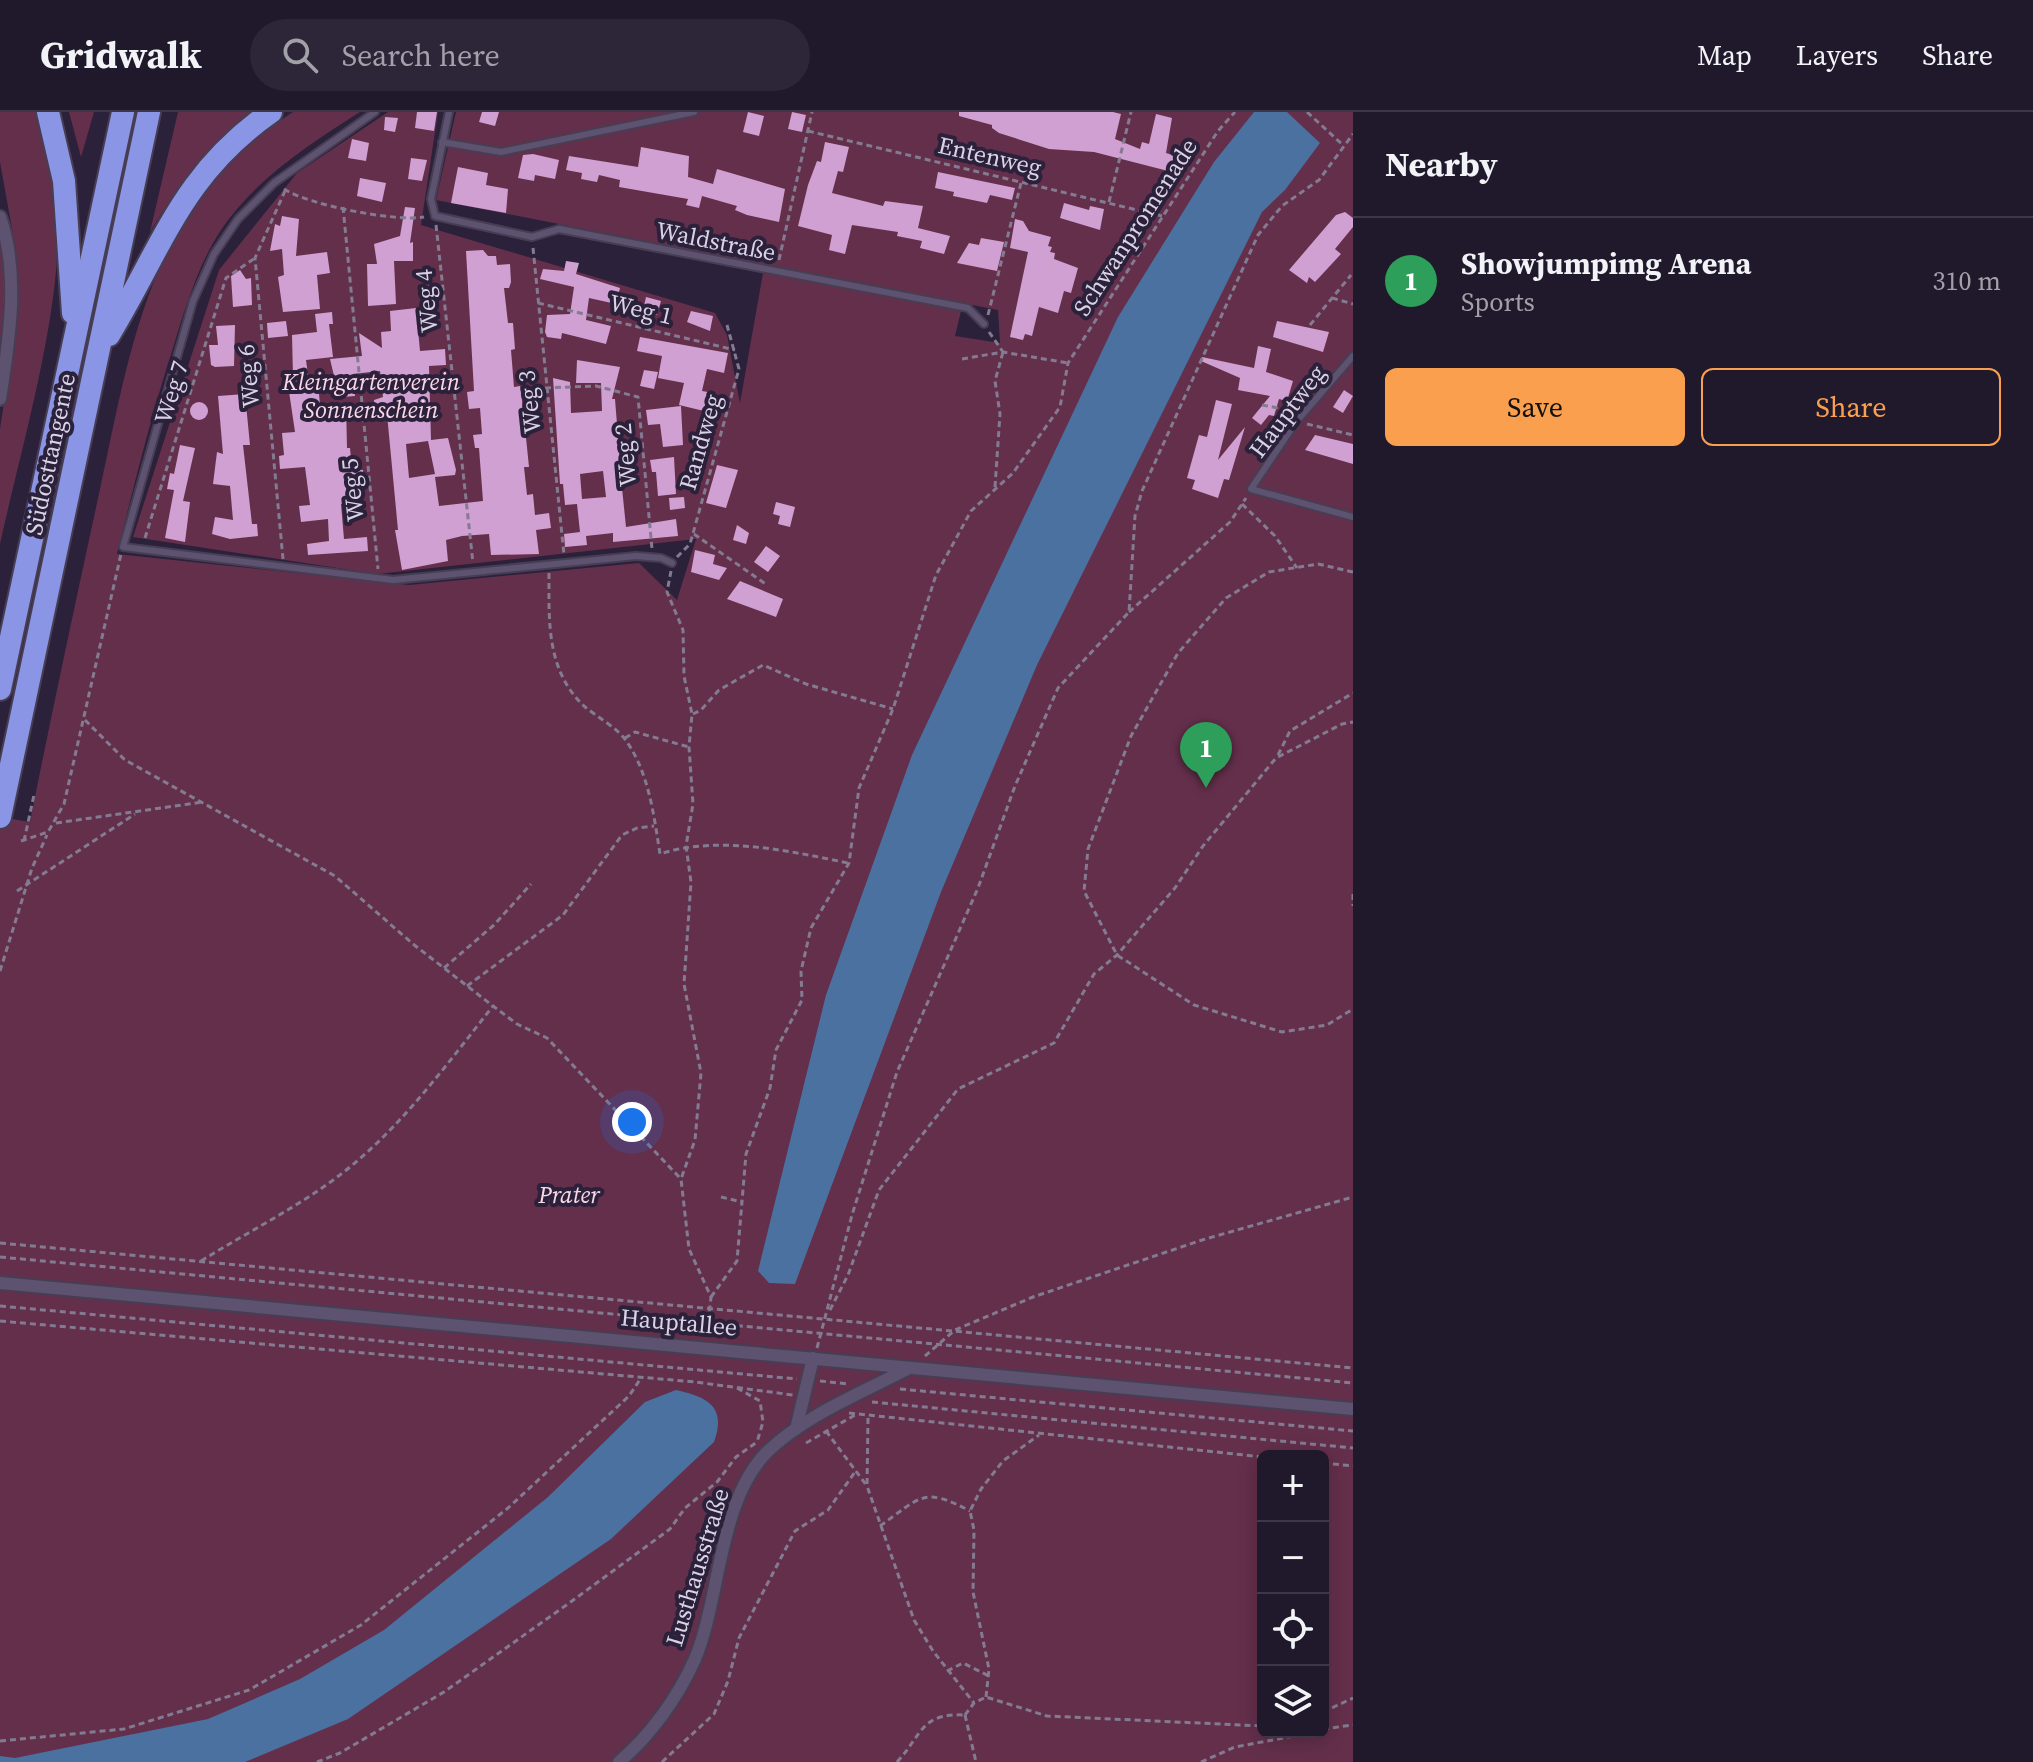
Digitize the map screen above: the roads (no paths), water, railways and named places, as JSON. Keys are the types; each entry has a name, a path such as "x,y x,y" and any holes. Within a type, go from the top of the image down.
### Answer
{"highway":[{"path":"48,112 64,181 75,338"},
{"name":"Südosttangente","path":"0,689 123,112"},
{"name":"Südosttangente","path":"1,812 149,112"},
{"path":"100,349 144,277 184,197 227,147 271,112"}],"street":[{"path":"0,217 11,280 7,355 0,399"},
{"name":"Hauptallee","path":"0,1283 1353,1409"},
{"path":"796,1429 813,1358"},
{"name":"Lusthausstraße","path":"619,1762 658,1722 695,1658 737,1503 748,1477 767,1453 796,1429 909,1368"}],"lane":[{"path":"375,112 274,183 238,219 214,254 193,301 123,547 379,579 652,557 672,563"},
{"path":"449,112 442,142 501,152 694,112"},
{"name":"Waldstraße","path":"442,142 431,199 435,216 532,237 559,229 968,308 984,324"},
{"name":"Hauptweg","path":"1353,356 1296,422 1251,489 1353,517"}],"water":[{"path":"1254,112 1287,112 1320,143 1285,190 1262,212 1037,665 941,892 795,1284 769,1283 758,1271 826,995 912,755 1118,317 1214,162"},
{"path":"676,1390 697,1396 712,1405 718,1420 714,1442 611,1539 348,1719 245,1762 0,1762 0,1756 15,1758 208,1719 300,1679 384,1630 548,1497 645,1402"}],"place":[{"name":"Showjumpimg Arena","path":"1206,788"}],"park label":[{"name":"Kleingartenverein Sonnenschein","path":"371,395"},
{"name":"Prater","path":"569,1194"}]}
